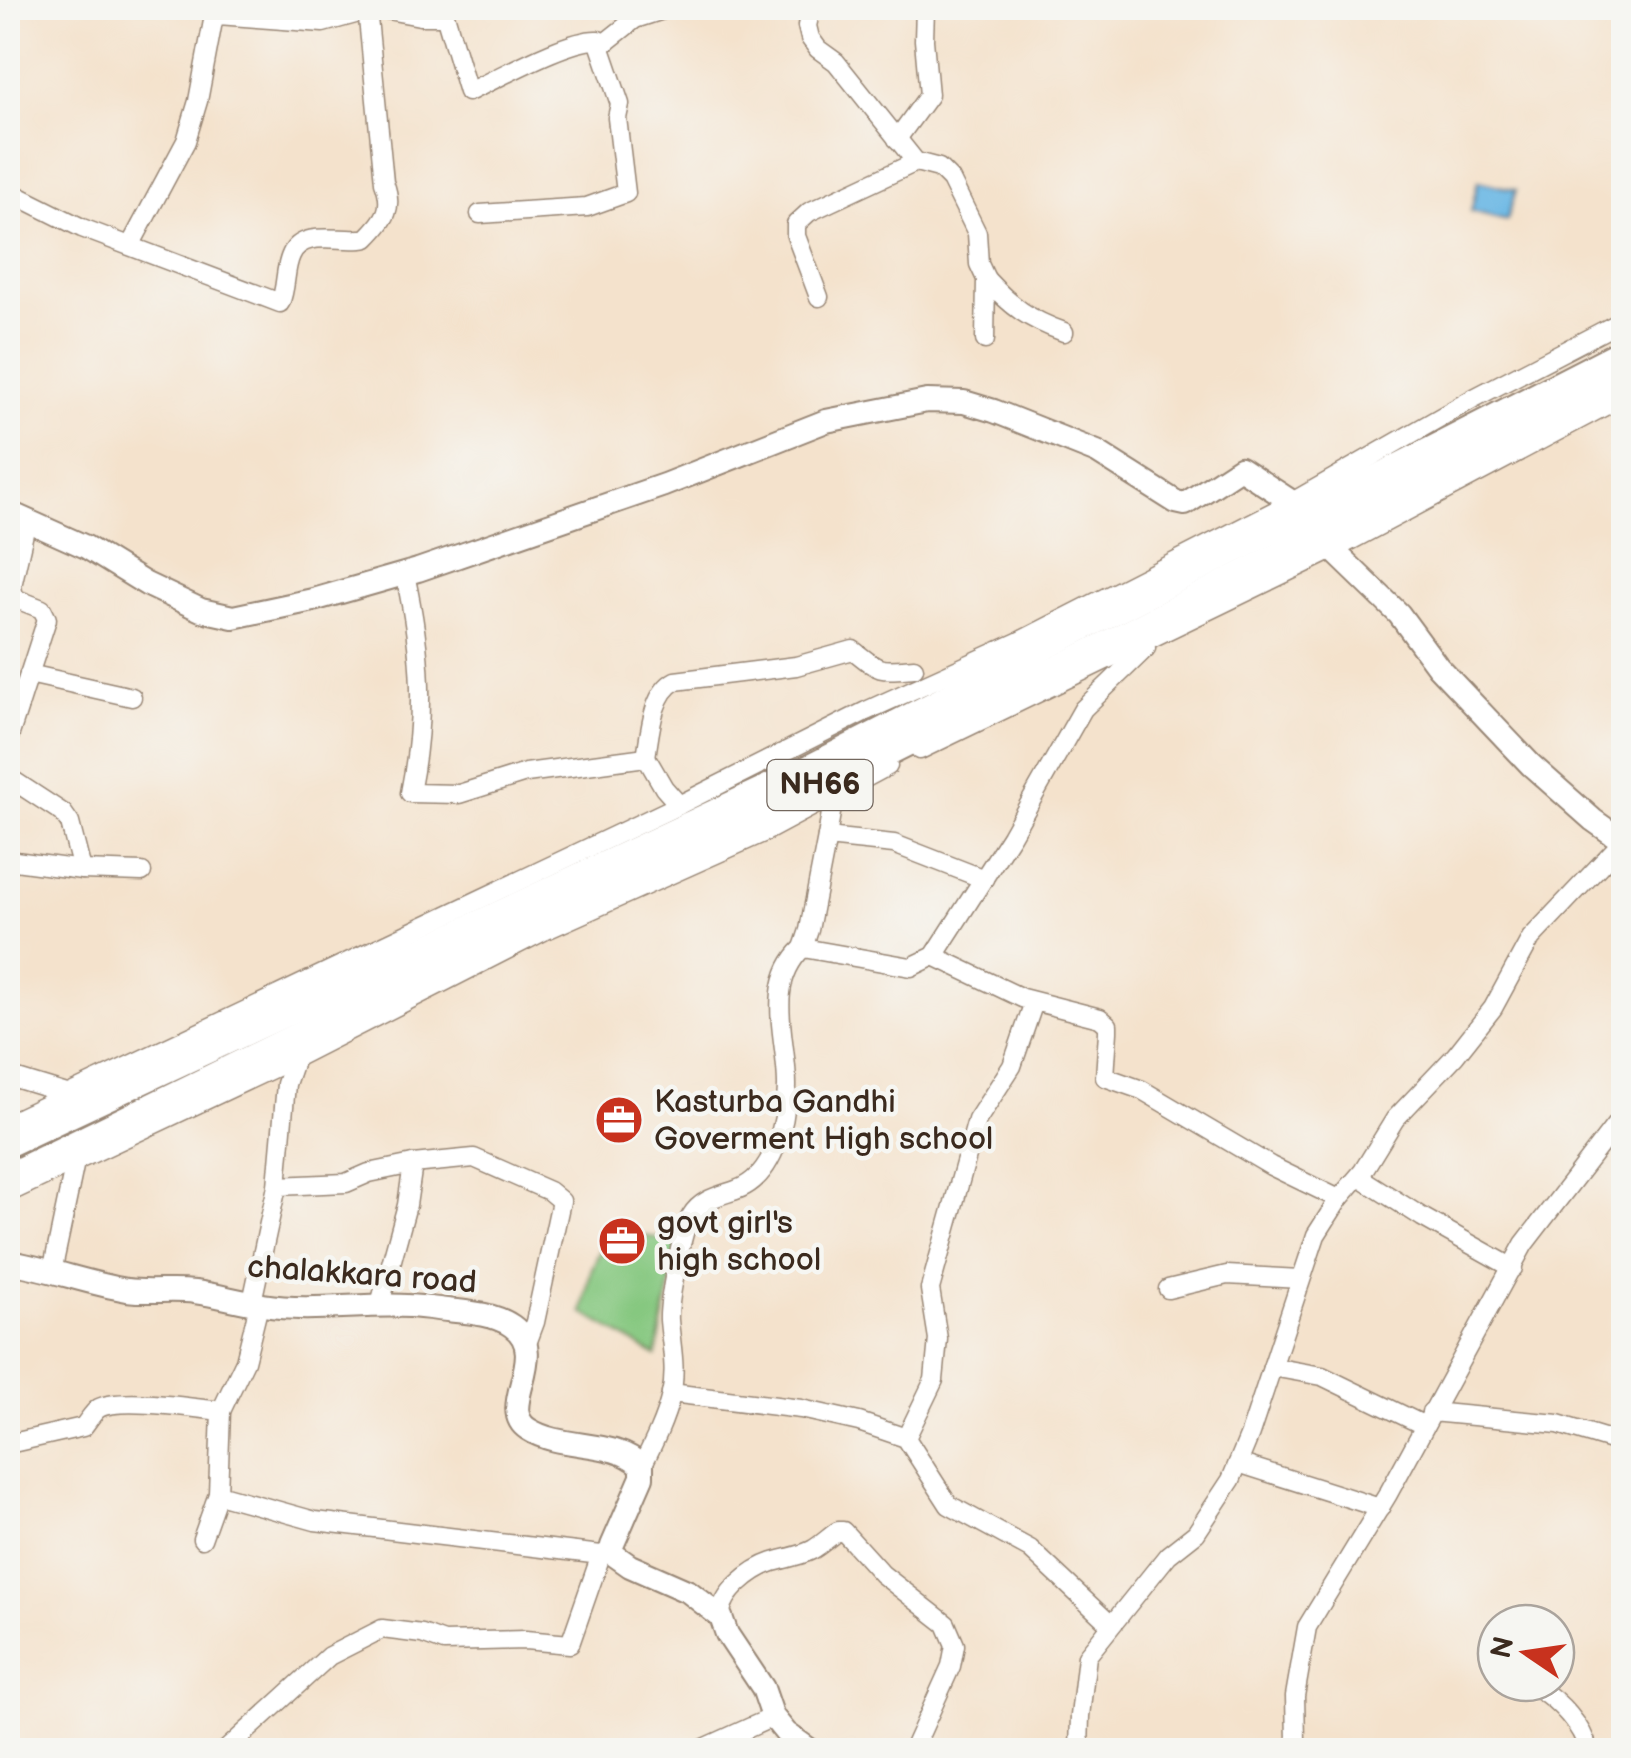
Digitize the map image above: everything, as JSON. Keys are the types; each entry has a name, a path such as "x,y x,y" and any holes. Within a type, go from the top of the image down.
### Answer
{"highway":[{"name":"NH66","path":"8,1144 807,769 1624,351"},
{"name":"NH66","path":"8,1176 542,916 741,826 1624,377"}],"main road":[{"path":"17,516 86,547 146,584 202,610 232,618 405,574 664,485 826,421 927,401 964,402 994,410 1098,452 1176,502 1192,502 1240,468 1292,502"},
{"path":"1332,550 1399,614 1438,667 1531,765 1592,820 1623,841"},
{"name":"chalakkara road","path":"8,1262 130,1290 193,1291 255,1304 308,1309 380,1304 504,1321 516,1328 526,1346"},
{"path":"526,1346 528,1356 516,1413 520,1422 552,1439 630,1455 642,1466 642,1477 606,1552 689,1592 720,1617 726,1634 763,1688 773,1717 786,1733 810,1750"}],"street":[{"path":"601,46 635,19 669,8"},
{"path":"811,8 807,26 810,38 836,62 916,162 939,168 951,180 977,233 979,264 986,279 1022,314 1064,332"},
{"path":"897,139 929,95 925,8"},
{"path":"131,244 186,140 218,15 323,23 367,9 393,9 420,16 444,12 468,92 589,39 598,40 620,104 617,118 635,194 587,207 480,214"},
{"path":"8,191 82,228 280,303 292,252 299,244 312,239 367,238 389,213 367,9"},
{"path":"819,296 796,236 796,224 809,212 916,162"},
{"path":"984,340 986,279"},
{"path":"8,1123 679,805 866,711 1018,642 1292,502 1474,398 1624,320"},
{"path":"8,1193 294,1058 544,930 763,833 908,756 1332,550 1624,396"},
{"path":"8,740 47,620 42,609 14,598 17,516"},
{"path":"405,574 416,624 422,708 410,792 459,794 526,773 646,757"},
{"path":"803,948 912,967 934,956 984,879 1083,709 1157,637"},
{"path":"679,805 646,757 657,704 667,685 796,666 853,650 878,670 914,668"},
{"path":"29,674 132,697"},
{"path":"8,777 64,813 82,870"},
{"path":"642,1466 671,1393 674,1344 668,1317 683,1234 690,1216 702,1203 740,1189 758,1176 770,1162 782,1124 787,1085 780,1037 782,984 810,930 834,795"},
{"path":"827,838 894,844 984,879"},
{"path":"1079,1750 1087,1656 1168,1555 1196,1532 1231,1480 1316,1234 1396,1118 1486,1018 1531,938 1623,841"},
{"path":"8,860 82,870 142,872"},
{"path":"934,956 1034,1002 1100,1018 1108,1025 1104,1077 1142,1090 1271,1166 1339,1199"},
{"path":"906,1438 934,1380 938,1340 930,1289 977,1120 1012,1066 1034,1002"},
{"path":"202,1539 218,1494 221,1411 245,1361 277,1186 286,1084 294,1058"},
{"path":"8,1076 67,1094"},
{"path":"1290,1750 1296,1742 1295,1696 1308,1627 1380,1508 1542,1216 1624,1114"},
{"path":"1605,1140 1624,1151"},
{"path":"277,1186 346,1183 369,1173 413,1164 474,1158 550,1191 562,1201 526,1346"},
{"path":"52,1272 76,1162"},
{"path":"380,1304 407,1205 413,1164"},
{"path":"1358,1177 1514,1268"},
{"path":"1168,1289 1226,1275 1300,1279"},
{"path":"1272,1367 1322,1376 1427,1419 1558,1424 1624,1444"},
{"path":"671,1393 800,1409 859,1422 906,1438 949,1505 1030,1549 1110,1626"},
{"path":"8,1444 83,1427 97,1409 114,1404 164,1404 221,1411"},
{"path":"1238,1463 1380,1508"},
{"path":"218,1494 315,1521 606,1552 570,1644 525,1640 444,1642 422,1634 382,1629 329,1656 226,1750"},
{"path":"720,1617 720,1606 749,1576 769,1563 814,1549 838,1530 844,1531 882,1574 946,1624 955,1644 952,1666 913,1750"},
{"path":"1558,1703 1585,1738 1588,1750"},
{"path":"700,1750 773,1717"}],"green space":[{"path":"623,1232 679,1242 656,1356 582,1312 591,1271 607,1235"}],"water":[{"path":"1478,181 1516,190 1507,220 1471,211"}],"place":[{"name":"Kasturba Gandhi Goverment High school","path":"619,1120"},
{"name":"govt girl's high school","path":"622,1241"}]}
